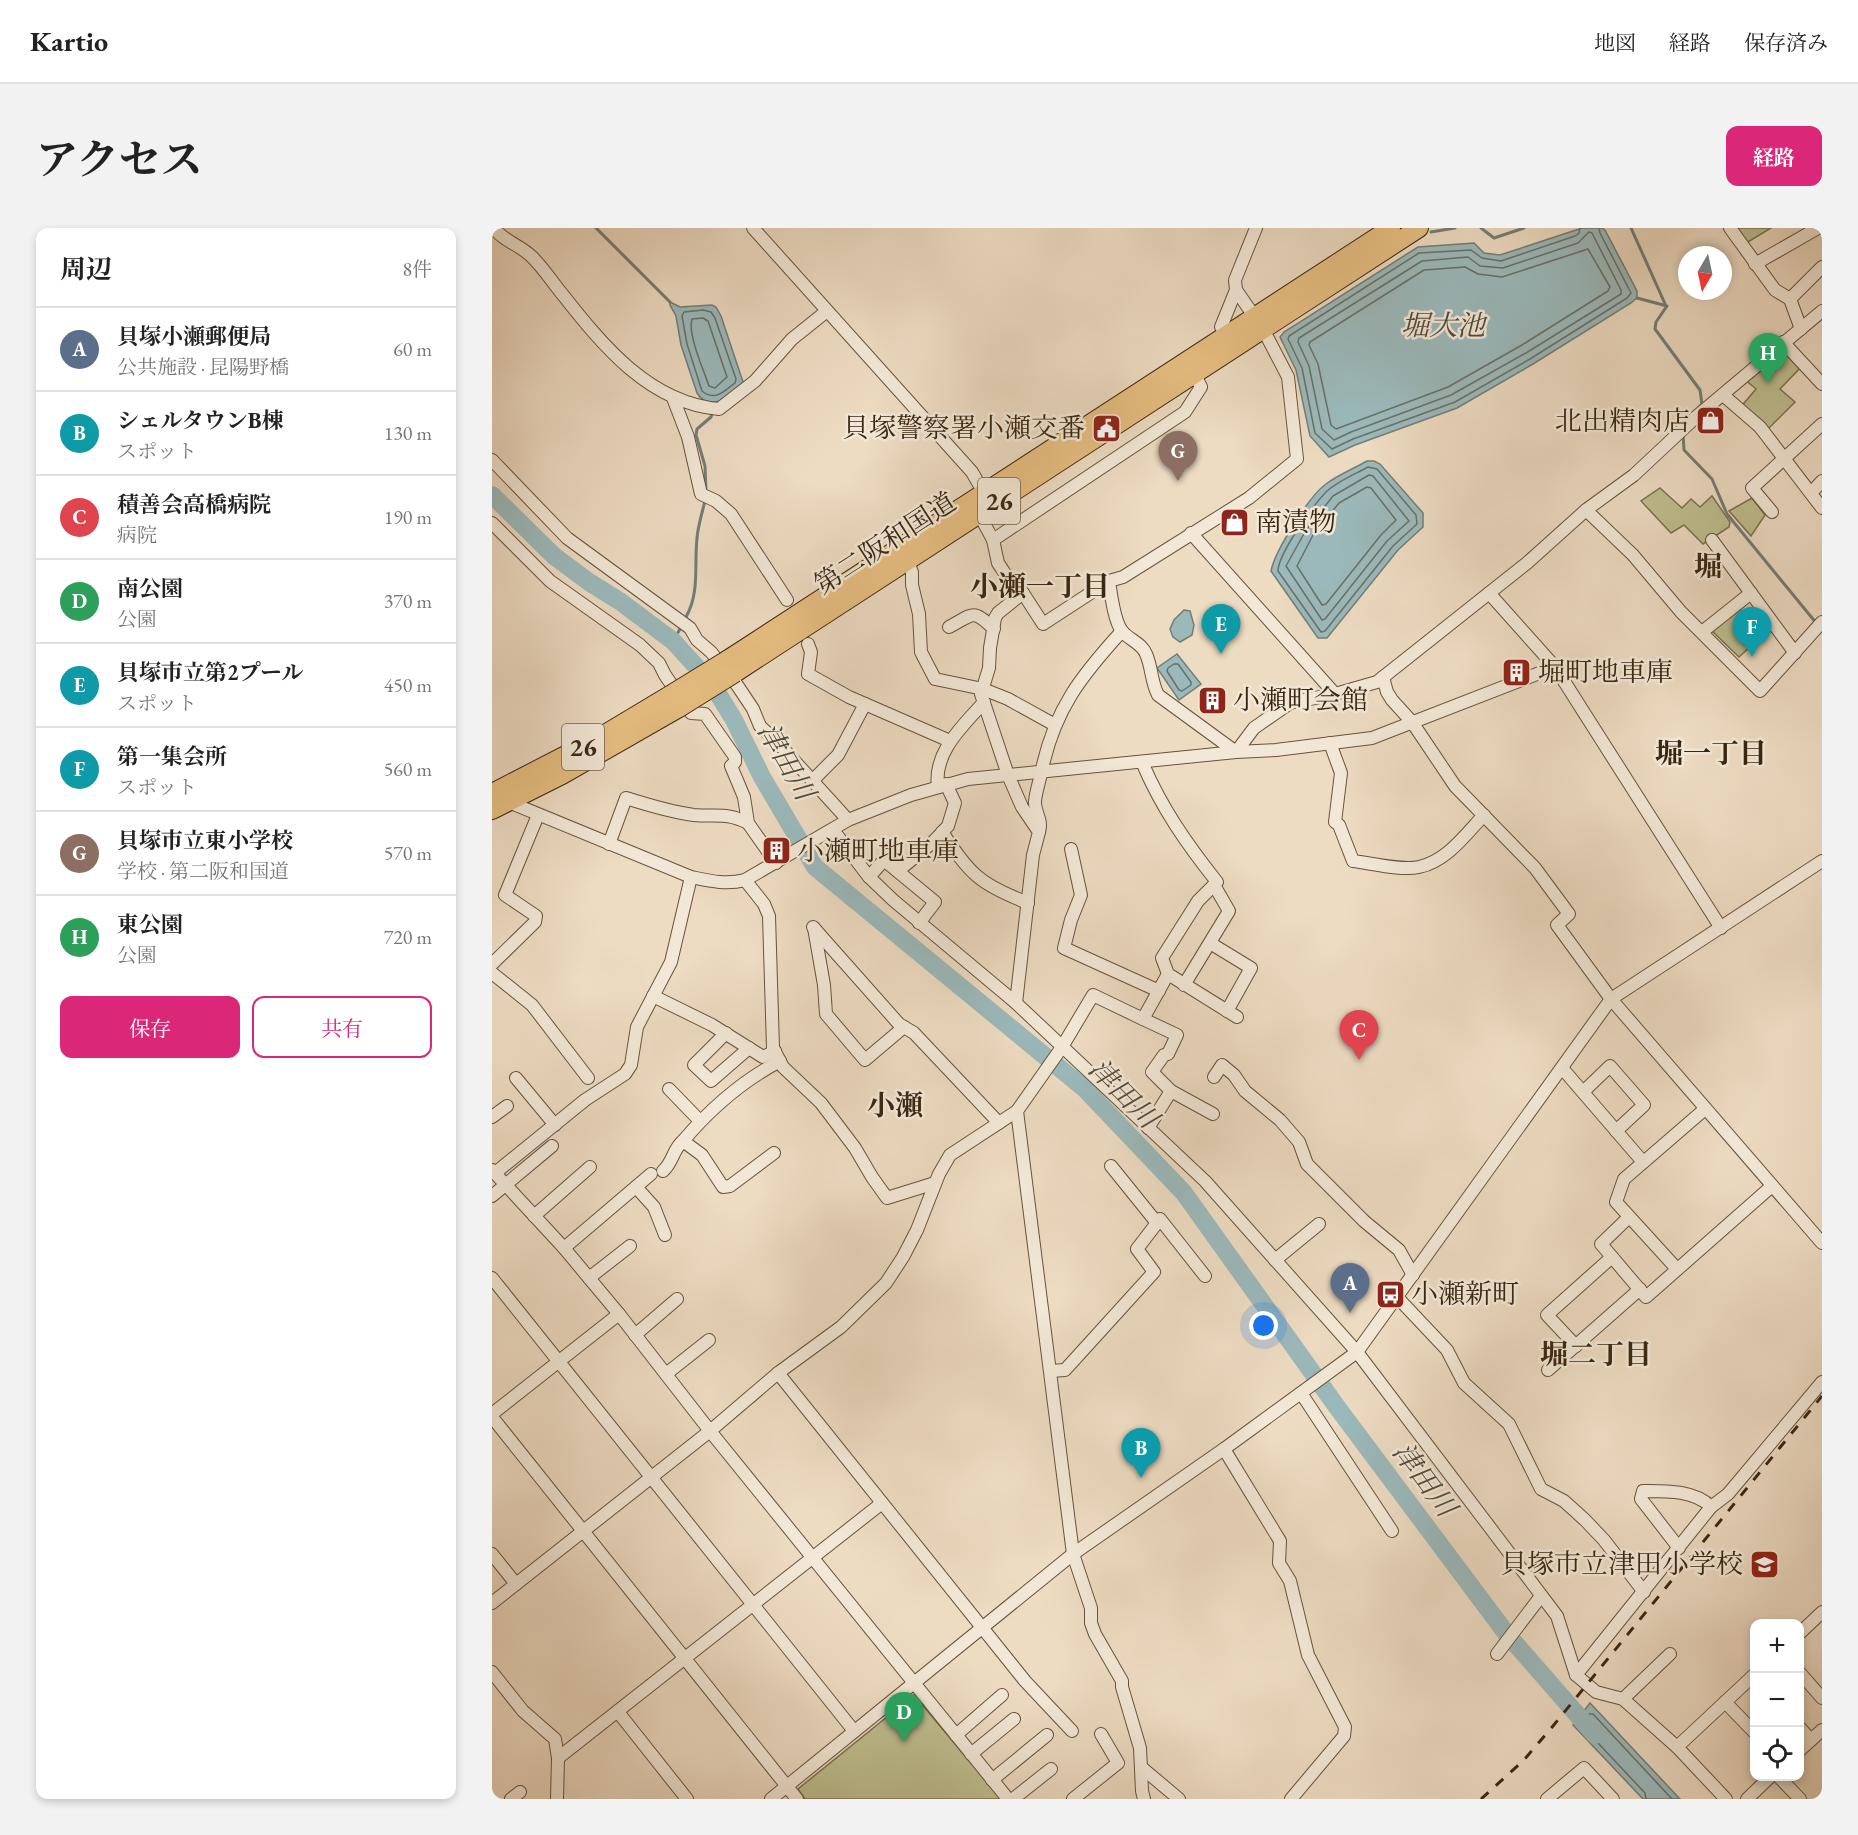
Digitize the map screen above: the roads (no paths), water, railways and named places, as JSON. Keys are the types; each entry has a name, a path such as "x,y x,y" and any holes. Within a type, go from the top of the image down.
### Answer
{"highway":[{"name":"第二阪和国道","path":"1259,323 1391,228"},
{"name":"第二阪和国道","path":"731,666 984,493 1259,323 1419,228"},
{"name":"第二阪和国道","path":"492,810 586,762 674,701 907,560 979,514 1191,367"},
{"name":"第二阪和国道","path":"492,794 674,701"}],"street":[{"path":"753,228 972,472 984,493 979,514 993,540 998,563 1010,581 1023,593 1043,624 1108,580 1123,577 1249,498 1297,459 1288,377 1259,323 1236,290"},
{"path":"1221,327 1236,290 1235,280 1256,228"},
{"path":"1730,228 1775,290 1790,299 1801,328"},
{"path":"1755,264 1818,228"},
{"path":"494,231 530,255 592,333 632,372 673,398 715,409 755,381 792,339 827,311"},
{"path":"1790,299 1822,267"},
{"path":"1236,752 1254,728 1290,703 1377,682 1489,593 1586,510 1634,474 1697,416 1822,311"},
{"path":"1783,342 1822,384"},
{"path":"993,540 1185,412 1200,387 1191,367"},
{"path":"1723,395 1760,428 1822,507"},
{"path":"673,398 688,437 701,494 725,507 731,514 787,600"},
{"path":"1772,512 1752,488 1822,424"},
{"path":"492,460 567,538 690,628 697,640 711,652 737,685 753,709 760,726 848,820"},
{"path":"1811,493 1822,480"},
{"path":"1586,510 1633,555 1682,612 1760,691 1822,622"},
{"path":"492,523 550,580 640,645 659,663 691,713 705,714 735,758 731,766 744,797 748,823 776,863"},
{"path":"1191,533 1335,693"},
{"path":"1712,540 1795,652"},
{"path":"907,560 912,572 912,585 919,614 921,652 935,679 983,689 1008,699 1055,725"},
{"path":"1108,580 1117,622 1122,631 1146,653 1158,695 1236,752"},
{"path":"1023,593 998,613 989,668 981,694 1008,775 1022,807 1040,832"},
{"path":"1489,593 1555,667 1721,928"},
{"path":"1702,633 1750,593"},
{"path":"949,627 974,614 979,615 994,629"},
{"path":"1016,1003 1033,855 1041,824 1034,803 1048,743 1067,700 1089,668 1122,631"},
{"path":"808,644 811,652 808,674 865,704 950,741"},
{"path":"492,794 691,877 716,883 732,883 745,880 848,820 942,785 968,779 1276,750 1372,738 1555,667"},
{"path":"1383,677 1392,700 1412,722 1455,786 1535,868 1569,914 1557,925 1611,999 1822,1243"},
{"path":"898,871 933,842 948,826 955,803 936,777 950,741 984,702"},
{"path":"813,781 838,755 865,704"},
{"path":"1330,743 1341,773 1335,822 1339,825 1353,861 1418,867 1438,860 1485,815"},
{"path":"1142,762 1155,792 1185,842 1217,882 1198,901 1162,958 1168,974 1232,1014 1251,968 1210,942"},
{"path":"609,844 626,798 696,815 727,815 748,823"},
{"path":"492,964 535,922 536,916 505,895 538,815"},
{"path":"833,830 869,877 1016,1003 1205,1181 1357,1352 1557,1617 1576,1675 1596,1692 1623,1699 1677,1747 1726,1799"},
{"path":"942,832 974,875 986,884 1028,903"},
{"path":"1071,849 1081,895 1071,920 1064,948 1159,991"},
{"path":"869,877 884,860 935,902 919,922"},
{"path":"771,1799 1073,1554 1224,1449 1357,1352 1611,999 1822,861"},
{"path":"691,877 670,962 637,1027 631,1065 625,1074 585,1100 494,1171 564,1248 619,1314 710,1431 1008,1799"},
{"path":"745,880 764,904 770,916 772,1019 778,1056 783,1066 821,1102 855,1148 887,1198 935,1183"},
{"path":"1184,985 1229,911 1214,885"},
{"path":"904,1027 865,1059 826,1014 824,985 813,927 899,1024 914,1032 999,1123"},
{"path":"492,973 532,1005 588,1078"},
{"path":"1143,1019 1168,974"},
{"path":"492,1603 710,1431 778,1373 841,1327 886,1282 903,1257 917,1230 935,1183 950,1155 1017,1111 1062,1047 1094,995 1177,1035 1168,1054 1164,1055 1152,1072 1171,1091 1213,1114"},
{"path":"653,996 726,1034 763,1057 778,1056"},
{"path":"726,1034 694,1065 711,1081 749,1048"},
{"path":"564,1248 636,1187 670,1164 676,1147 700,1121 778,1056"},
{"path":"1214,1077 1222,1065 1234,1075 1245,1091 1280,1120 1299,1142 1307,1164 1364,1221 1399,1250 1413,1275"},
{"path":"1583,1092 1610,1066 1644,1105 1616,1131"},
{"path":"1562,1068 1643,1162"},
{"path":"516,1078 555,1125"},
{"path":"669,1089 700,1121"},
{"path":"1148,1128 1171,1091"},
{"path":"492,1118 507,1106"},
{"path":"1677,1269 1616,1202 1623,1179 1705,1109"},
{"path":"1017,1111 1073,1554 1091,1608 1091,1623 1095,1634 1122,1681 1140,1748 1144,1799"},
{"path":"683,1141 702,1155 723,1187 730,1186 774,1153"},
{"path":"492,1196 552,1146"},
{"path":"1111,1166 1160,1218 1205,1276"},
{"path":"534,1215 590,1167"},
{"path":"1629,1217 1601,1244 1646,1297 1772,1186"},
{"path":"636,1187 654,1208 664,1235"},
{"path":"1051,1371 1065,1370 1154,1272 1137,1249 1160,1218"},
{"path":"1275,1260 1319,1224"},
{"path":"589,1278 630,1246"},
{"path":"1576,1346 1547,1315 1612,1257"},
{"path":"492,1278 854,1731"},
{"path":"1548,1370 1640,1289"},
{"path":"1397,1297 1447,1350 1464,1383 1509,1424 1541,1489 1564,1501 1586,1520 1644,1592"},
{"path":"635,1335 677,1299"},
{"path":"619,1314 492,1415 797,1799"},
{"path":"666,1374 709,1340"},
{"path":"778,1373 1025,1681 1072,1731"},
{"path":"1576,1675 1711,1507 1728,1494 1822,1382"},
{"path":"1301,1393 1392,1531"},
{"path":"1224,1449 1280,1541 1279,1563 1290,1581 1308,1655 1345,1727 1344,1736 1291,1799"},
{"path":"1679,1548 1641,1499 1643,1491 1666,1491 1694,1496 1711,1507"},
{"path":"558,1758 882,1503"},
{"path":"492,1554 516,1584"},
{"path":"1497,1654 1541,1596"},
{"path":"1804,1629 1822,1611"},
{"path":"1623,1699 1670,1654"},
{"path":"492,1672 523,1711 555,1739 558,1758 557,1799"},
{"path":"1804,1678 1822,1698"},
{"path":"1677,1747 1750,1681"},
{"path":"956,1735 1002,1695"},
{"path":"1725,1702 1750,1727"},
{"path":"618,1712 687,1799"},
{"path":"971,1754 1014,1719"},
{"path":"1073,1799 1118,1763 1101,1734"},
{"path":"992,1780 1047,1735"},
{"path":"1804,1746 1815,1736 1822,1749"},
{"path":"1141,1767 1179,1799"},
{"path":"1013,1799 1051,1768"},
{"path":"1546,1799 1584,1768 1613,1799"},
{"path":"1747,1799 1766,1781"},
{"path":"1783,1781 1800,1799"}],"water":[{"name":"堀大池","path":"1582,228 1605,230 1637,291 1637,298 1631,303 1457,408 1355,445 1329,457 1310,436 1296,370 1280,337 1284,332 1418,247 1474,243 1484,253 1500,255"},
{"path":"670,302 680,307 712,305 716,307 721,316 743,382 734,393 721,401 708,402 697,393"},
{"path":"1367,461 1380,464 1423,513 1423,527 1398,550 1327,638 1318,638 1271,571 1286,538 1319,490"},
{"path":"1184,610 1190,611 1194,625 1192,635 1180,642 1173,637 1170,629 1174,620"},
{"path":"1177,654 1201,684 1179,700 1157,668"},
{"path":"1590,1703 1680,1799 1643,1799 1573,1725"}],"waterway":[{"path":"596,228 670,302"},
{"path":"1431,232 1455,228"},
{"path":"1481,228 1494,238 1524,228"},
{"path":"1631,228 1666,306"},
{"path":"1637,298 1667,306 1656,322 1655,329 1700,390 1702,404 1699,407"},
{"path":"706,491 705,466 696,435 697,429 711,417 713,410"},
{"path":"1683,434 1684,450 1712,479 1727,514 1817,624"},
{"name":"津田川","path":"492,495 554,556 673,641 712,684 734,720 762,777 815,867 1085,1089 1184,1193 1337,1407 1506,1633 1595,1735"},
{"path":"686,617 695,588 696,548 705,501"},
{"path":"673,641 680,629"}],"railway":[{"path":"1481,1799 1523,1761 1553,1726 1822,1396"}],"place":[{"name":"東公園","path":"1768,383"},
{"name":"北出精肉店","path":"1711,421"},
{"name":"貝塚警察署小瀬交番","path":"1106,428"},
{"name":"貝塚市立東小学校","path":"1178,481"},
{"name":"南漬物","path":"1234,522"},
{"name":"貝塚市立第2プール","path":"1221,654"},
{"name":"第一集会所","path":"1752,657"},
{"name":"堀町地車庫","path":"1517,672"},
{"name":"小瀬町会館","path":"1212,700"},
{"name":"小瀬町地車庫","path":"776,851"},
{"name":"積善会高橋病院","path":"1359,1060"},
{"name":"小瀬新町","path":"1390,1294"},
{"name":"貝塚小瀬郵便局","path":"1350,1313"},
{"name":"シェルタウンB棟","path":"1141,1478"},
{"name":"貝塚市立津田小学校","path":"1764,1564"},
{"name":"南公園","path":"904,1742"}],"district":[{"name":"堀","path":"1708,566"},
{"name":"小瀬一丁目","path":"1040,586"},
{"name":"堀一丁目","path":"1711,753"},
{"name":"小瀬","path":"895,1105"},
{"name":"堀二丁目","path":"1596,1354"}]}
